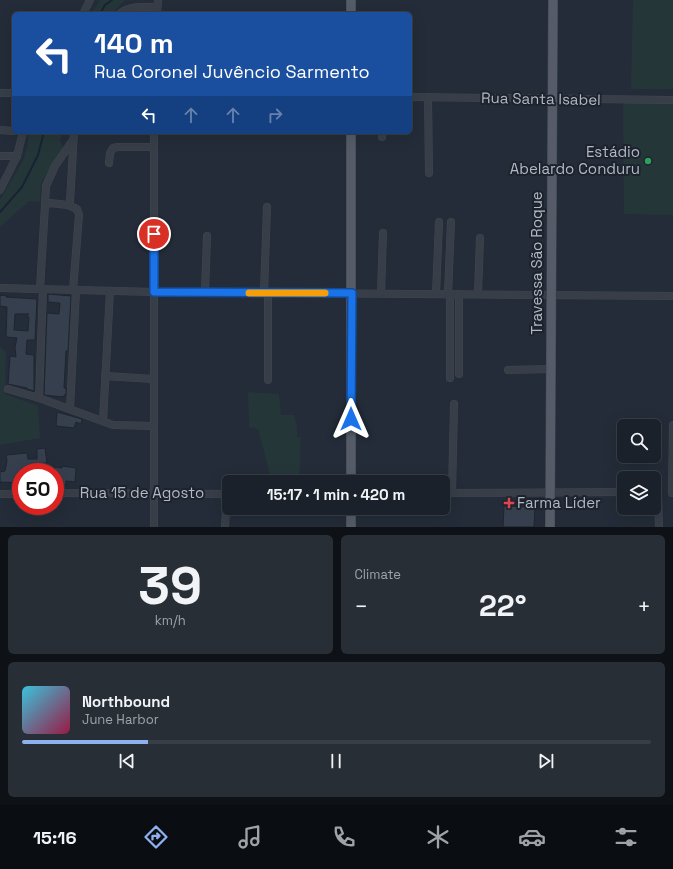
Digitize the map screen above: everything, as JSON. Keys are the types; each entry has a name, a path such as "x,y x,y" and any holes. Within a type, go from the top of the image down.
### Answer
{"main road":[{"path":"351,12 352,0"},
{"name":"Travessa São Roque","path":"550,527 552,99 554,0"},
{"path":"351,134 351,475"},
{"path":"351,515 351,527"}],"street":[{"path":"84,12 90,0"},
{"path":"122,12 128,8 157,7"},
{"path":"0,93 12,93"},
{"name":"Rua Santa Isabel","path":"412,97 673,100"},
{"path":"428,98 429,173"},
{"path":"0,130 12,131"},
{"path":"0,190 2,182 17,156 22,134"},
{"path":"68,205 71,198 74,134"},
{"path":"154,134 154,527"},
{"path":"39,398 41,289 46,186 55,166 74,140"},
{"path":"109,163 110,153 113,148 154,147"},
{"path":"0,156 17,156"},
{"path":"45,205 68,205 77,209 79,215 70,409"},
{"path":"267,207 266,293 268,380"},
{"path":"436,294 439,222"},
{"path":"450,378 449,294 451,222"},
{"path":"381,293 383,233"},
{"path":"205,292 207,236"},
{"path":"478,294 480,238"},
{"path":"0,288 154,292 673,296"},
{"path":"103,421 110,291"},
{"path":"459,294 459,374"},
{"path":"508,370 551,370"},
{"path":"105,376 153,379"},
{"path":"8,389 118,425 154,426"},
{"path":"454,404 452,493 617,492"},
{"path":"661,492 672,493 673,425"},
{"name":"Rua 15 de Agosto","path":"64,493 222,494"},
{"path":"0,494 12,494"},
{"path":"225,527 226,515"},
{"path":"658,515 659,527"}],"shaded area":[{"path":"100,0 125,0 113,12 92,12"},
{"path":"633,0 673,0 673,89 631,89"},
{"name":"Estádio Abelardo Conduru","path":"623,102 673,103 673,215 624,214"},
{"path":"28,134 62,134 60,140 63,147 41,183 40,202 29,201 0,227 0,200 23,161 28,144"},
{"path":"0,347 6,352 5,394 38,406 40,438 0,445"},
{"path":"248,392 279,394 281,415 294,415 297,427 297,437 301,437 299,475 270,475 258,429 249,427"}],"building":[{"path":"48,294 71,296 64,388 66,388 66,395 64,395 64,397 44,395 47,313 59,314 60,303 48,302"},
{"path":"0,295 7,296 6,297 37,299 35,340 27,340 26,354 34,355 34,391 8,384 10,356 16,357 15,347 17,338 6,337 7,307 0,306","holes":["15,314 29,314 27,315 27,317 29,317 28,331 14,330"]},
{"path":"57,412 82,419 81,424 76,422 74,428 56,426"},
{"path":"45,448 47,463 12,463 12,483 0,482 0,472 5,471 7,461 6,455 27,453 28,459 37,459 37,449"},
{"path":"64,466 76,468 75,482 66,481 66,485 64,485"},
{"path":"504,506 535,507 534,527 503,527"}],"waterway":[{"path":"101,12 105,5 112,0"},
{"path":"0,212 22,187 38,155 43,134"}],"slow traffic":[{"path":"249,293 325,293"}],"place":[{"name":"Estádio Abelardo Conduru","path":"648,161"},
{"name":"Farma Líder","path":"509,503"}],"route":[{"path":"154,234 154,292 352,293 351,419"}]}
